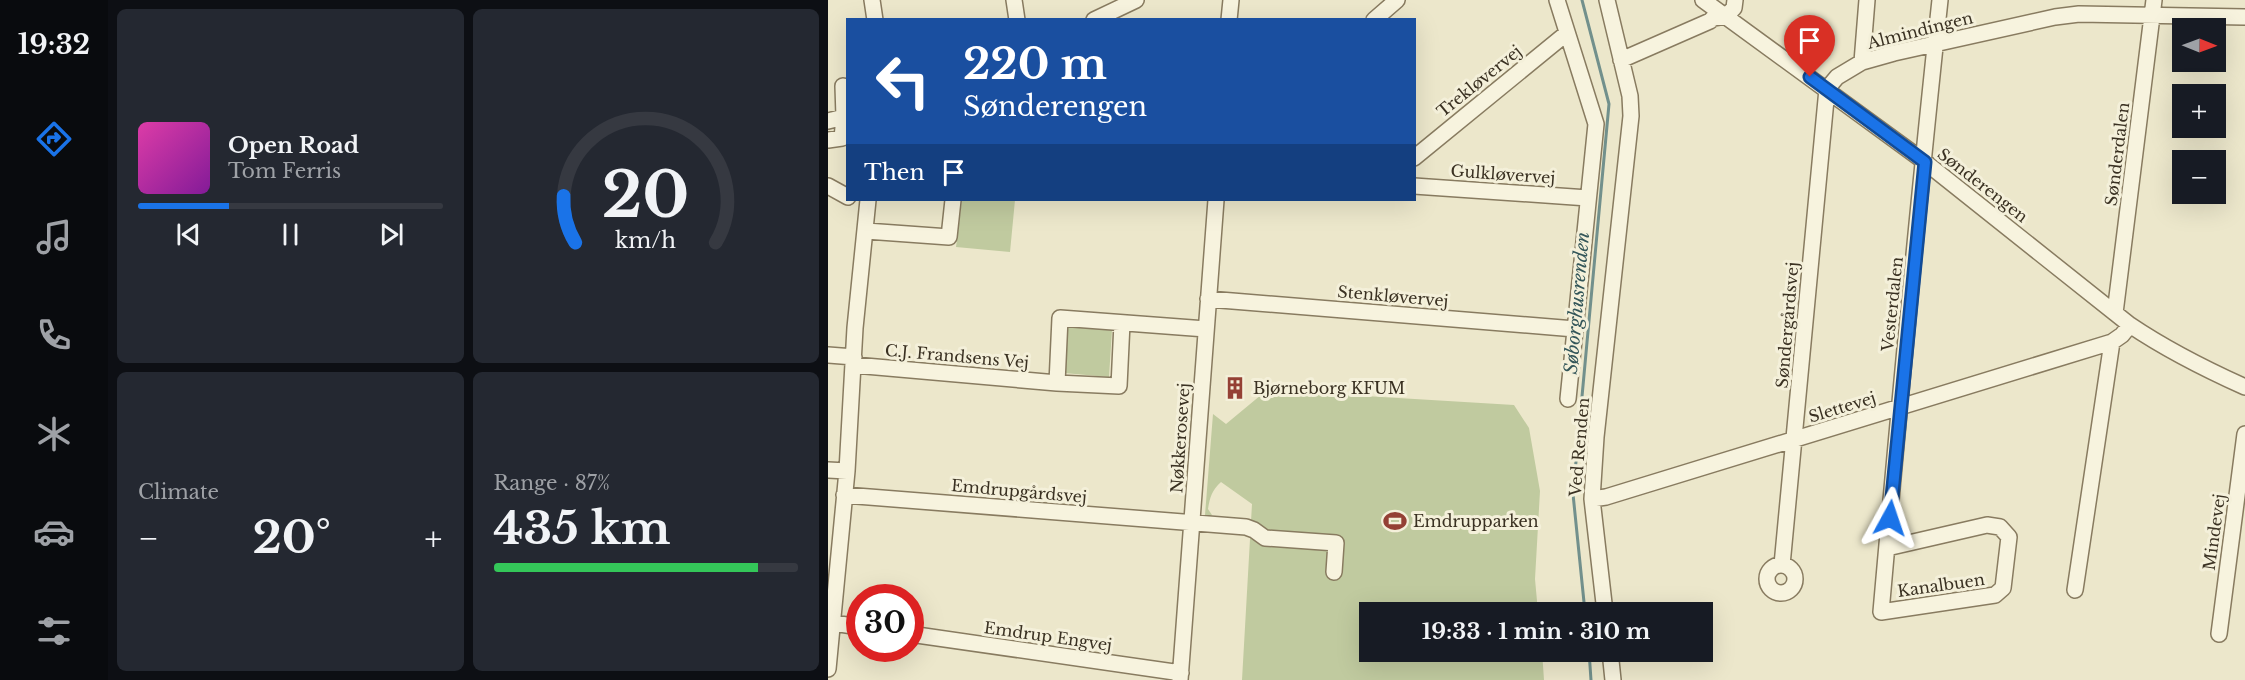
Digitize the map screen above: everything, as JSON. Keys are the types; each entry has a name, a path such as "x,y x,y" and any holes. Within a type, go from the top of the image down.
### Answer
{"street":[{"path":"872,0 875,18"},
{"path":"1014,0 1017,18"},
{"path":"1098,18 1136,0"},
{"path":"1229,18 1231,0"},
{"path":"1376,18 1397,0"},
{"path":"1557,0 1596,124 1568,399"},
{"name":"Ved Renden","path":"1604,602 1592,499 1596,437 1631,116 1630,96 1607,0"},
{"name":"Sønderengen","path":"1703,0 1925,162 2130,325 2203,369 2245,387"},
{"path":"1621,60 1713,18 1726,16 1734,8 1735,0"},
{"path":"1862,62 1868,0"},
{"name":"Vesterdalen","path":"1881,612 1940,0"},
{"name":"Almindingen","path":"1827,89 1838,77 1862,62 2055,17 2153,8 2245,17"},
{"name":"Sønderdalen","path":"2115,313 2153,8"},
{"name":"Trekløvervej","path":"1416,156 1567,33"},
{"path":"828,140 842,138 844,117 840,86"},
{"name":"Søndergårdsvej","path":"1782,565 1827,89"},
{"path":"828,121 844,117"},
{"path":"828,186 846,196"},
{"name":"Gulkløvervej","path":"1416,186 1588,198"},
{"path":"866,231 949,237 953,201"},
{"name":"Nøkkerosevej","path":"1180,676 1216,201"},
{"path":"828,669 833,623 832,586 847,471 855,328 868,203"},
{"name":"Stenkløvervej","path":"1208,299 1575,329"},
{"path":"1057,383 1060,318 1206,329"},
{"name":"C.J. Frandsens Vej","path":"828,355 854,361 1057,383 1119,386 1122,323"},
{"name":"Slettevej","path":"1592,499 1606,497 1794,441 2112,342 2130,325"},
{"path":"2075,590 2112,342"},
{"name":"Mindevej","path":"2218,634 2245,434"},
{"path":"828,470 847,471"},
{"name":"Emdrupgårdsvej","path":"844,495 1246,527 1264,538 1335,543 1334,572"},
{"name":"Kanalbuen","path":"1881,612 1995,595 2003,588 2009,537 2000,527 1987,525 1887,548"},
{"path":"833,623 846,625"},
{"name":"Emdrup Engvej","path":"924,636 1180,676"},
{"path":"1611,662 1613,680"}],"green space":[{"path":"962,201 1015,201 1010,252 956,247"},
{"path":"1068,327 1112,330 1109,377 1064,373"},
{"name":"Emdrupparken","path":"1267,390 1514,405 1529,428 1540,491 1535,579 1537,602 1359,602 1359,662 1543,662 1544,680 1242,680 1252,504 1221,482 1213,491 1210,501 1208,509 1212,515 1207,519 1205,515 1213,414 1226,424"}],"waterway":[{"name":"Søborghusrenden","path":"1582,0 1609,104 1573,494 1584,602"},
{"name":"Søborghusrenden","path":"1590,662 1591,680"}],"place":[{"name":"Bjørneborg KFUM","path":"1235,388"},
{"name":"Emdrupparken","path":"1395,521"}],"route":[{"path":"1810,77 1925,162 1890,518"}]}
